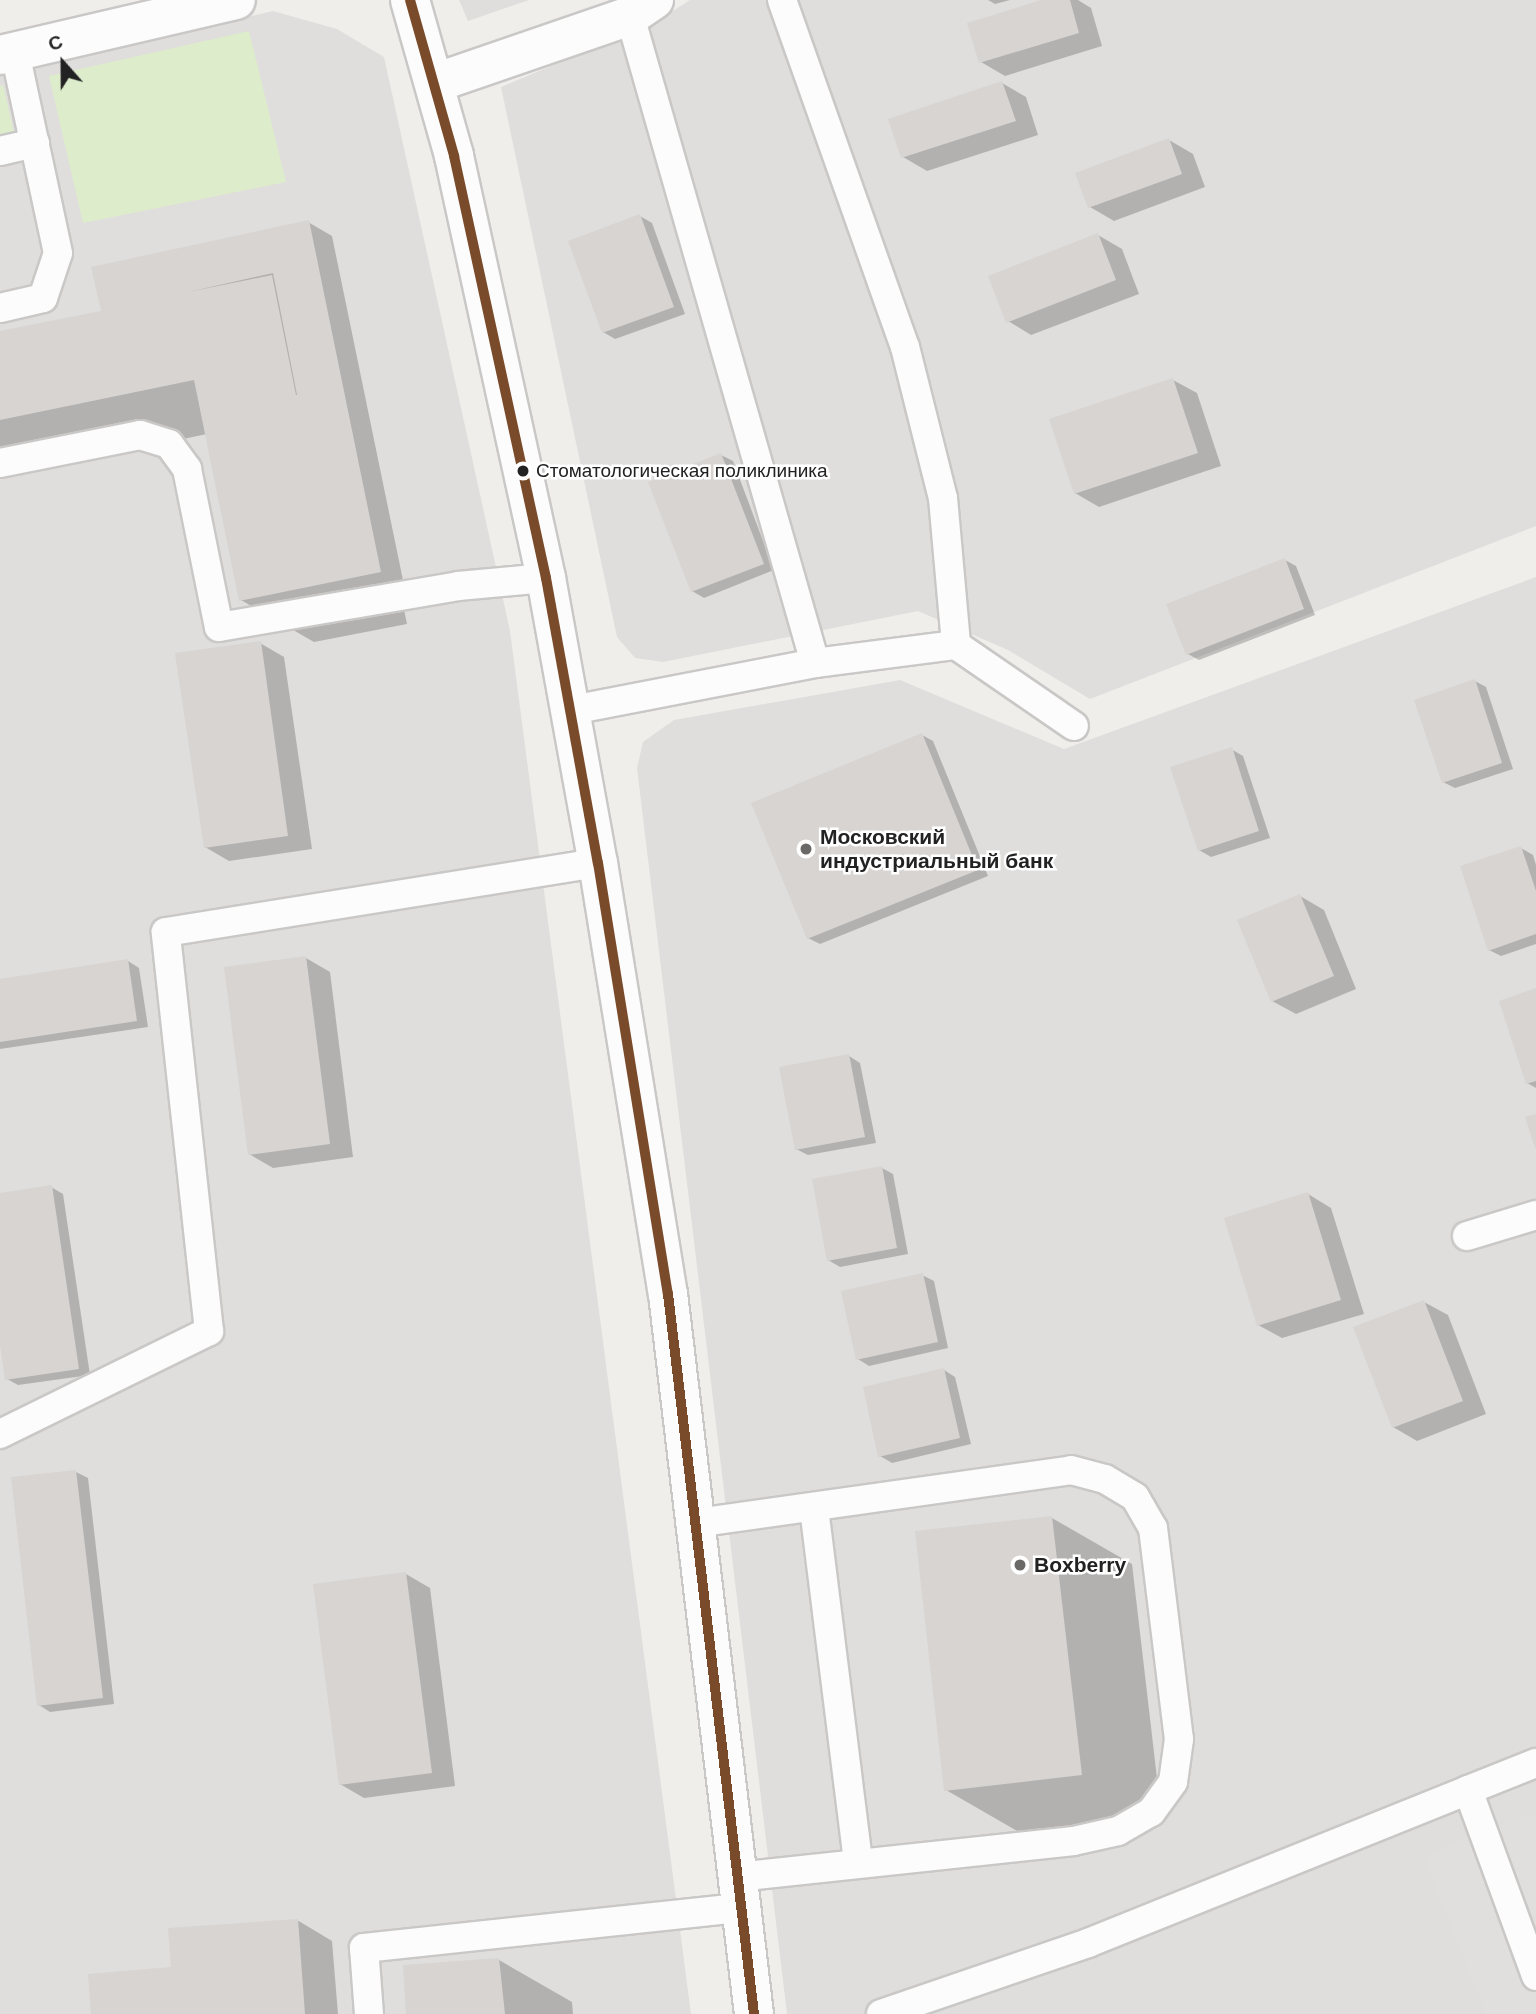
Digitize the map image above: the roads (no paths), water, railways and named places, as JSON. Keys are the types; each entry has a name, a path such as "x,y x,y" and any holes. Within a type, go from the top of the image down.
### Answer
{"street":[{"path":"8,53 236,0"},
{"path":"410,0 454,156 572,710 668,1294 754,2014"},
{"path":"435,83 642,8"}],"lane":[{"path":"782,0 905,347 943,498 956,645"},
{"path":"642,8 815,663"},
{"path":"0,308 43,298 58,253 35,143 8,53"},
{"path":"0,151 35,143"},
{"path":"0,463 140,435 169,444 187,469 219,627 458,586 546,578"},
{"path":"572,710 815,663 956,645 1074,726"},
{"path":"0,1434 209,1331 166,932 598,863"},
{"path":"1467,1236 1536,1215"},
{"path":"369,2014 363,1948 739,1893 858,1862 1074,1841 1118,1831 1151,1812 1173,1782 1179,1739 1153,1528 1135,1497 1105,1479 1072,1470 696,1523"},
{"path":"814,1508 858,1862"},
{"path":"881,2014 1088,1943 1536,1763"},
{"path":"1468,1790 1536,1976"}],"place":[{"name":"Стоматологическая поликлиника","path":"523,471"},
{"name":"Московский индустриальный банк","path":"806,849"},
{"name":"Boxberry","path":"1020,1565"}]}
